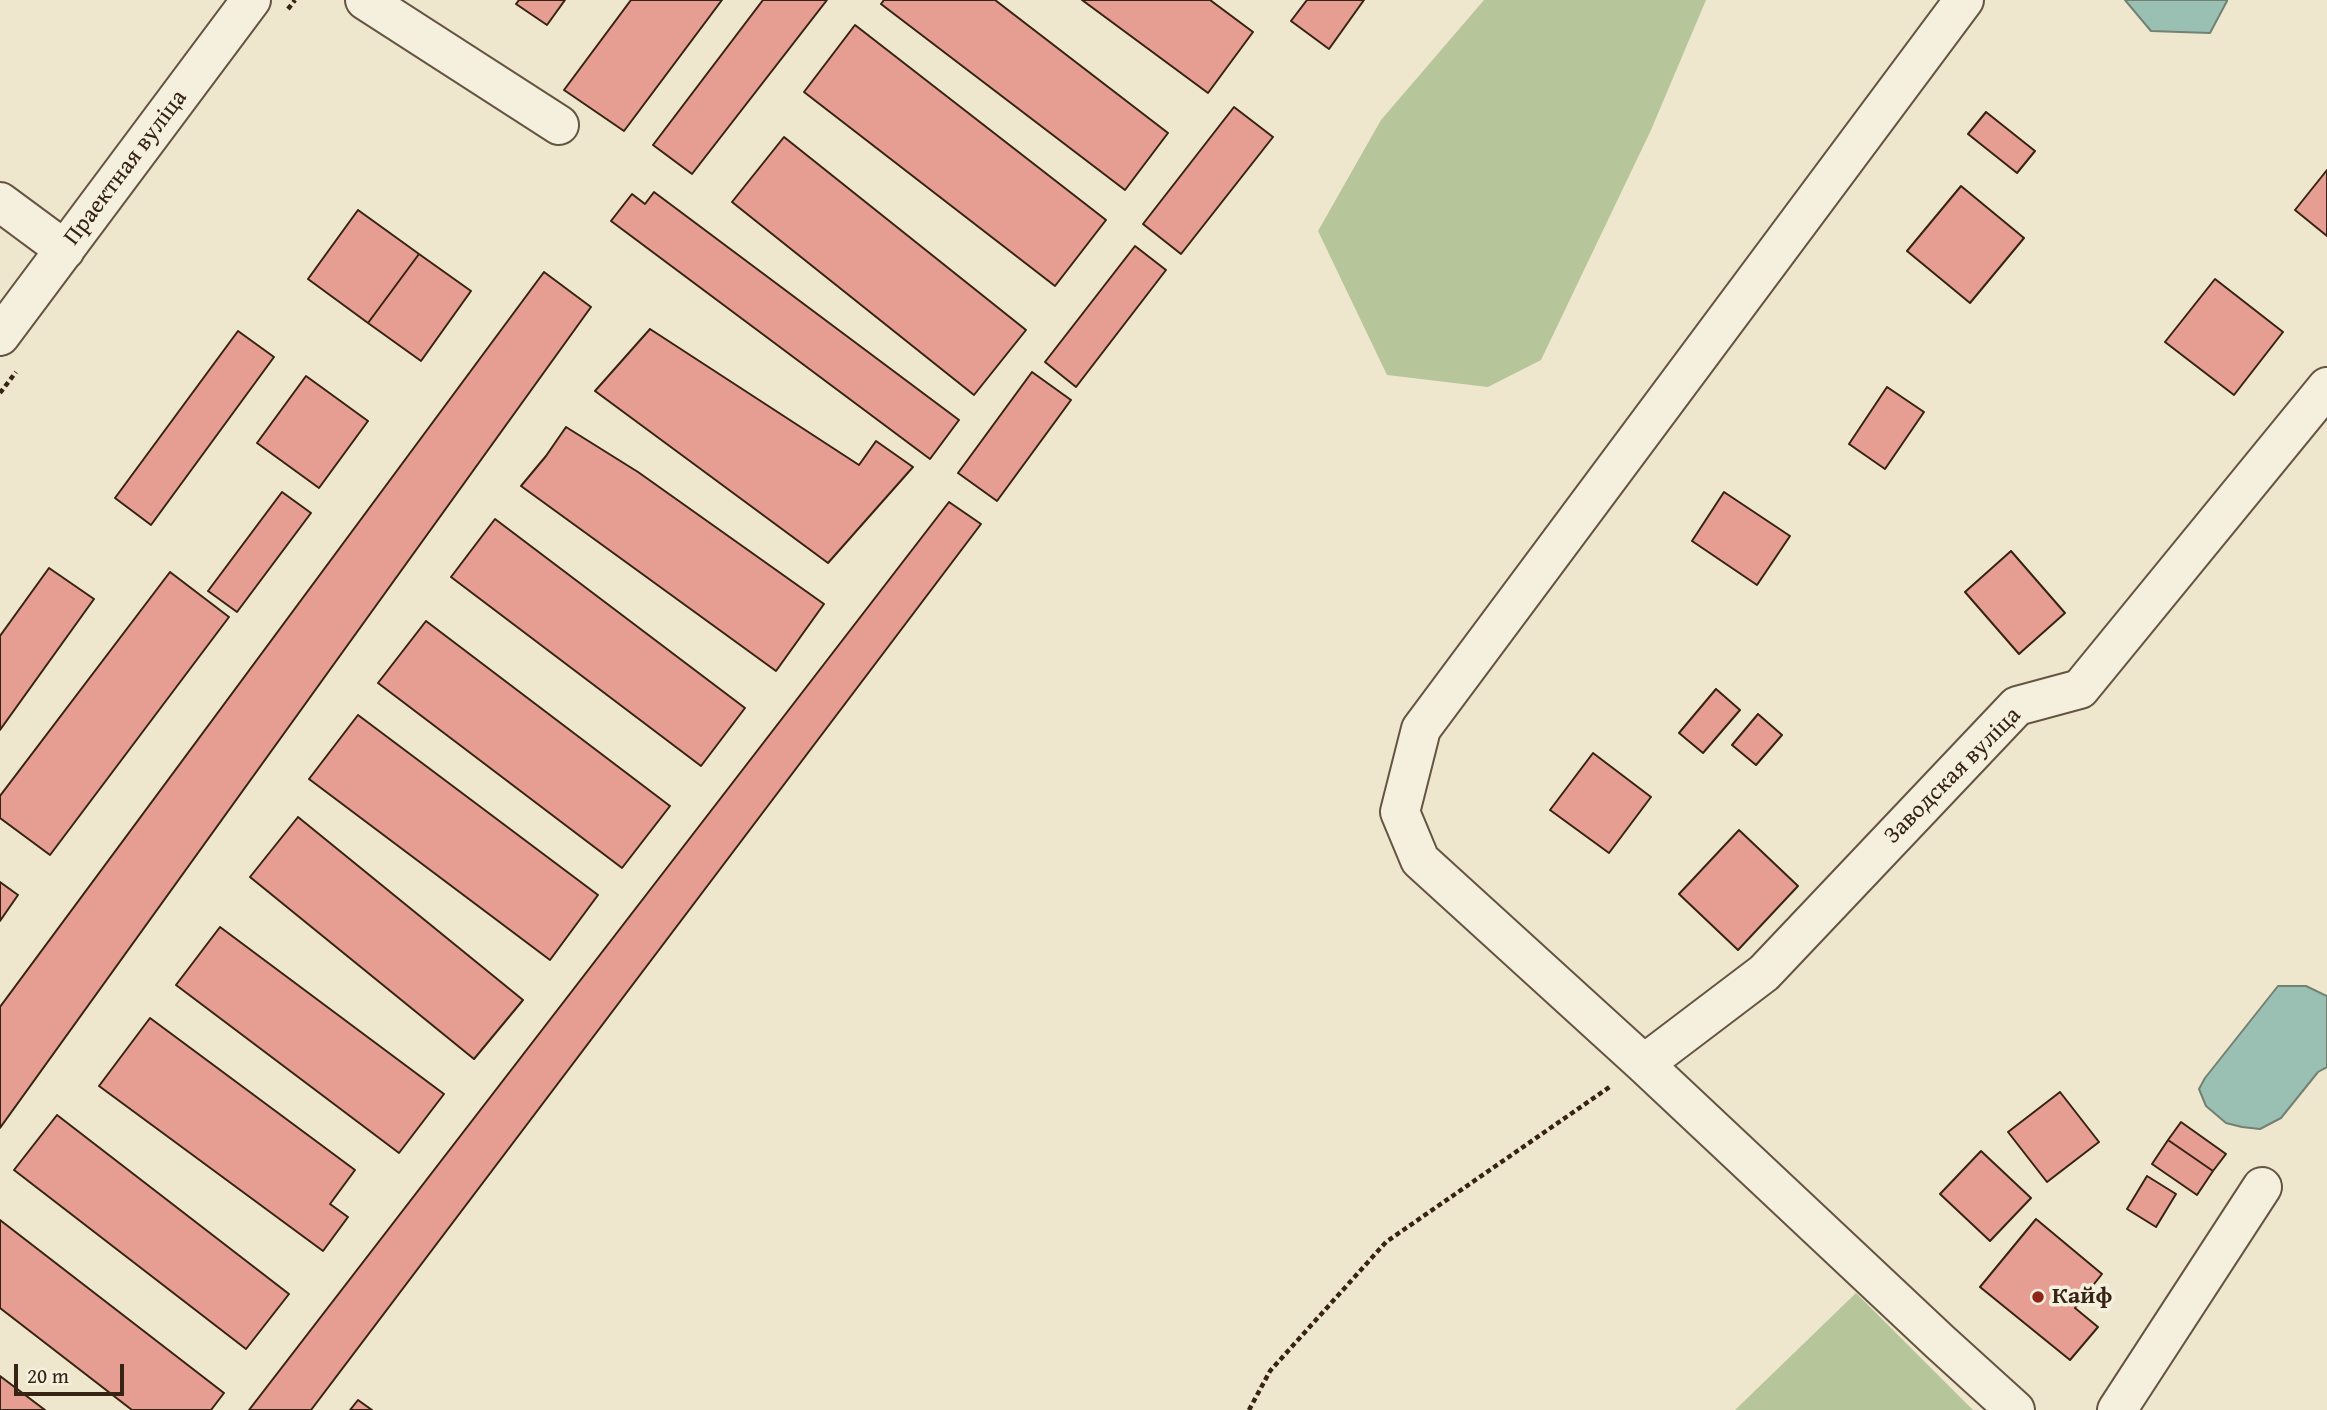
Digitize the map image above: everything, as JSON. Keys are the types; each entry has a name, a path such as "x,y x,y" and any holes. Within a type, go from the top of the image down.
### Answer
{"street":[{"name":"Праектная вуліца","path":"0,336 251,0"},
{"path":"365,0 559,125"},
{"path":"1964,0 1421,729 1400,812 1420,860 1644,1064 2015,1410"},
{"path":"0,202 65,250"},
{"name":"Заводская вуліца","path":"1644,1064 1764,973 2017,706 2080,689 2327,387"},
{"path":"2117,1410 2262,1187"}],"path":[{"path":"1249,1410 1270,1371 1386,1242 1644,1064"}],"green space":[{"path":"1484,0 1706,0 1651,130 1541,360 1488,387 1387,375 1318,231 1381,120"},
{"path":"1856,1293 1973,1410 1735,1410"}],"water":[{"path":"2125,0 2227,1 2210,33 2151,31"},
{"path":"2278,986 2306,986 2327,996 2327,1067 2318,1072 2281,1118 2260,1129 2226,1123 2206,1106 2199,1089"}],"building":[{"path":"519,0 565,0 547,25 516,4"},
{"path":"631,0 722,0 624,131 564,90"},
{"path":"763,0 827,0 692,174 653,145"},
{"path":"884,0 995,0 1168,133 1125,190 881,4"},
{"path":"1082,0 1210,0 1253,32 1208,93"},
{"path":"1307,0 1364,0 1329,49 1291,21"},
{"path":"855,25 1106,220 1055,286 804,92"},
{"path":"1234,107 1273,137 1181,254 1143,224"},
{"path":"1986,112 2035,151 2017,173 1968,134"},
{"path":"784,137 1026,330 974,395 732,202"},
{"path":"2327,170 2327,236 2295,210"},
{"path":"1961,186 2024,238 1970,303 1907,251"},
{"path":"654,192 959,420 930,459 611,221 632,194 645,204"},
{"path":"358,210 419,254 368,323 308,279"},
{"path":"1135,246 1166,270 1076,387 1045,362"},
{"path":"419,254 471,291 421,361 368,323"},
{"path":"544,272 591,307 0,1128 0,1007"},
{"path":"2215,279 2283,332 2234,395 2165,342"},
{"path":"650,329 859,465 876,441 913,467 828,563 595,391"},
{"path":"238,331 274,357 151,525 115,498"},
{"path":"1032,372 1071,400 997,501 958,473"},
{"path":"306,376 368,421 319,488 257,443"},
{"path":"1887,387 1924,412 1885,469 1849,444"},
{"path":"566,427 638,472 824,604 776,671 521,486"},
{"path":"282,492 311,513 237,612 208,591"},
{"path":"1724,492 1790,536 1757,585 1692,541"},
{"path":"949,502 981,524 311,1410 249,1410"},
{"path":"495,519 745,708 701,766 451,577"},
{"path":"2011,551 2065,613 2019,654 1965,592"},
{"path":"49,568 94,599 0,730 0,636"},
{"path":"170,572 229,617 50,855 0,818 0,796"},
{"path":"426,621 670,806 622,868 378,683"},
{"path":"1716,689 1740,710 1703,753 1679,733"},
{"path":"1758,714 1782,735 1756,765 1732,745"},
{"path":"358,715 598,895 550,960 309,779"},
{"path":"1593,753 1651,797 1609,853 1550,810"},
{"path":"298,817 523,1000 474,1059 250,877"},
{"path":"1739,830 1798,886 1738,950 1679,894"},
{"path":"0,882 18,895 0,921"},
{"path":"220,927 444,1094 399,1153 176,985"},
{"path":"150,1018 355,1170 330,1204 348,1217 323,1251 99,1086"},
{"path":"2060,1092 2099,1142 2047,1182 2008,1132"},
{"path":"57,1115 289,1294 246,1349 14,1170"},
{"path":"2181,1122 2226,1154 2213,1171 2168,1140"},
{"path":"2168,1140 2213,1171 2197,1195 2152,1164"},
{"path":"1981,1151 2031,1198 1990,1241 1940,1194"},
{"path":"2147,1176 2176,1194 2156,1227 2127,1209"},
{"name":"Кайф","path":"2036,1219 2102,1274 2075,1308 2098,1327 2070,1360 1980,1287"},
{"path":"0,1220 224,1393 211,1410 132,1410 0,1308"},
{"path":"0,1376 45,1410 0,1410"},
{"path":"358,1400 372,1410 350,1410"}],"place":[{"name":"Кайф","path":"2038,1297"}]}
